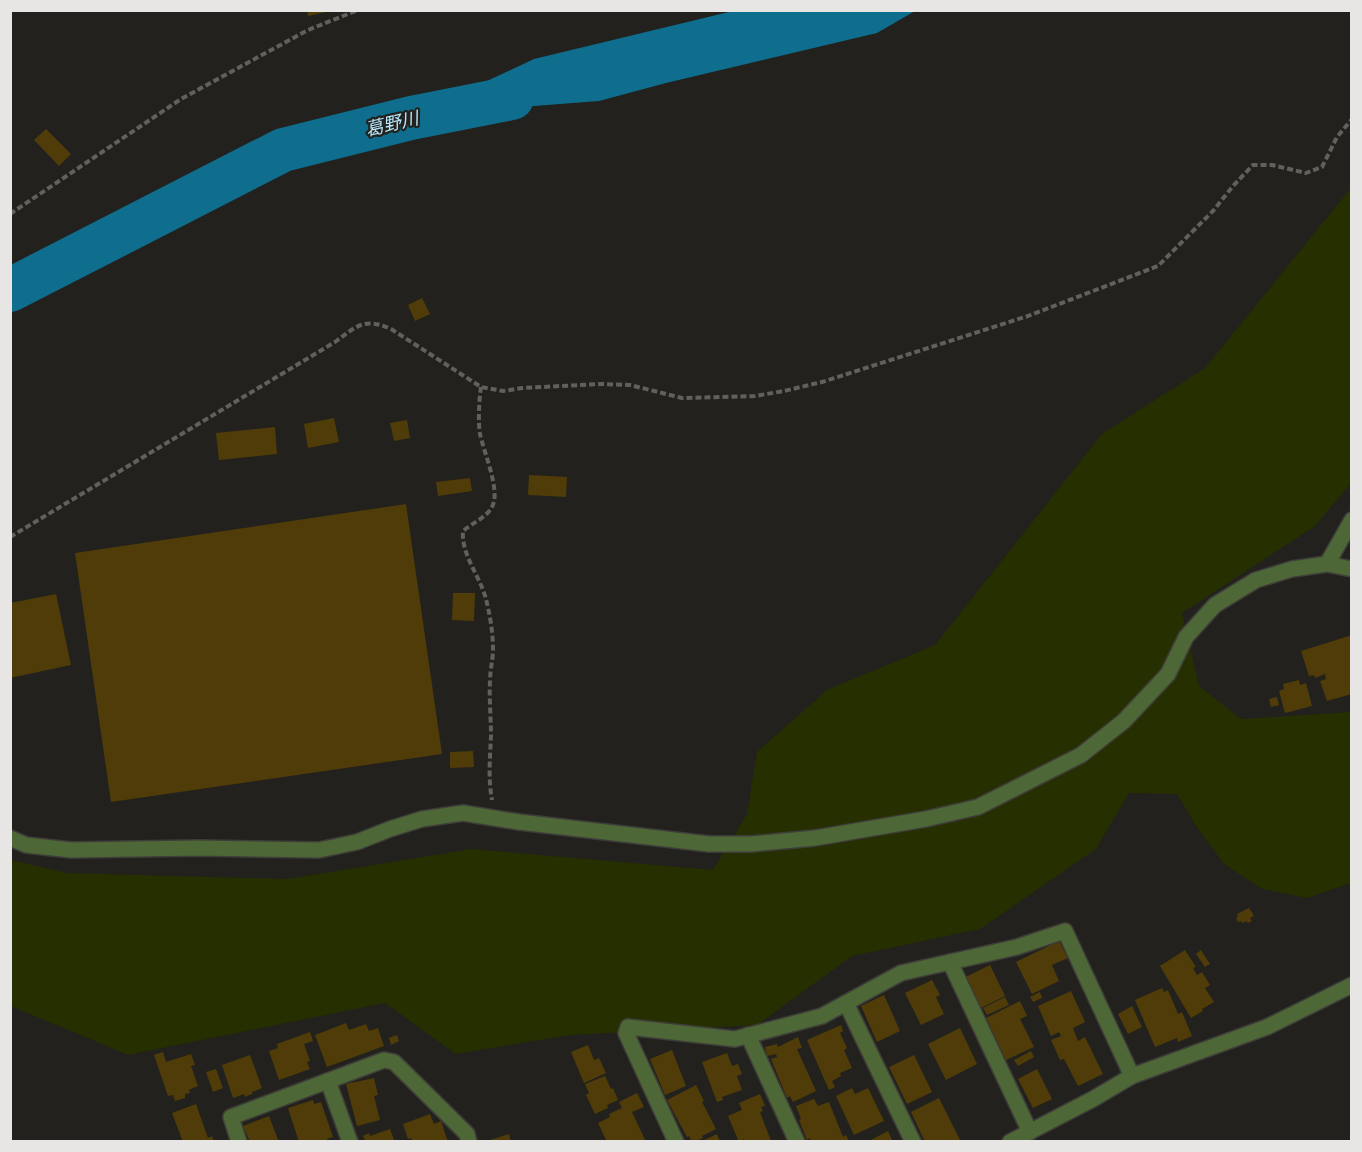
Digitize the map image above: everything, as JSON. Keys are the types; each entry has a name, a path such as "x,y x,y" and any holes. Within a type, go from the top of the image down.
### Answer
{"street":[{"path":"1327,564 1352,520"},
{"path":"10,838 26,845 71,850 199,848 319,850 357,842 422,819 463,813 709,844 751,844 815,838 926,819 978,807 1082,756 1124,721 1168,674 1186,637 1215,605 1256,580 1292,569 1327,564 1352,569"},
{"path":"676,1142 626,1033 628,1027 735,1039 822,1016 902,974 1017,947 1065,931 1132,1076"},
{"path":"950,963 1029,1132"},
{"path":"1010,1142 1093,1100 1132,1076 1267,1027 1352,985"},
{"path":"846,1003 913,1142"},
{"path":"748,1035 797,1142"},
{"path":"239,1142 231,1117 384,1060 394,1062 467,1134 470,1142"},
{"path":"328,1081 350,1142"}],"path":[{"path":"10,214 181,99 308,30 358,10"},
{"path":"10,537 335,342 357,326 368,323 379,324 391,329 481,387 503,391 601,384 630,385 682,398 755,396 784,392 1028,316 1158,266 1214,211 1253,165 1272,165 1306,173 1322,167 1337,137 1352,119"},
{"path":"481,387 480,433 495,489 493,506 484,517 463,531 462,541 484,592 490,616 493,648 490,681 489,783 495,818"}],"green space":[{"path":"1351,188 1351,483 1315,526 1182,613 1199,686 1241,719 1351,712 1351,883 1307,898 1262,889 1224,864 1196,826 1177,794 1129,793 1096,849 980,929 852,956 757,1025 570,1035 456,1054 385,1003 128,1055 11,1006 11,860 67,873 287,879 472,849 713,870 747,814 757,752 827,690 935,645 1102,434 1205,368"}],"water":[{"path":"733,11 915,11 877,33 599,101 521,107 463,121 453,116 459,94 534,59"}],"building":[{"path":"307,10 330,10 330,11 308,16"},
{"path":"46,129 71,154 59,166 34,140"},
{"path":"422,298 430,314 415,321 408,305"},
{"path":"334,418 339,442 308,448 304,424"},
{"path":"407,420 410,438 394,441 390,423"},
{"path":"275,427 277,454 219,460 216,433"},
{"path":"529,475 567,477 566,497 528,495"},
{"path":"470,478 472,491 438,496 436,482"},
{"path":"406,504 442,754 111,802 75,553"},
{"path":"453,593 475,593 474,621 452,620"},
{"path":"56,594 71,665 10,678 10,603"},
{"path":"1352,635 1352,694 1327,701 1320,681 1326,679 1325,674 1315,678 1314,675 1309,676 1301,651"},
{"path":"1299,680 1300,685 1306,683 1312,706 1285,713 1279,691 1284,689 1283,684"},
{"path":"1277,697 1279,705 1271,707 1269,699"},
{"path":"473,751 474,767 450,768 450,752"},
{"path":"1249,908 1254,916 1250,918 1252,921 1238,922 1237,914"},
{"path":"1059,941 1068,958 1052,965 1059,981 1032,994 1016,962"},
{"path":"1185,950 1196,967 1193,968 1197,975 1202,972 1210,985 1205,988 1214,1002 1191,1018 1160,966"},
{"path":"1201,950 1210,964 1205,967 1196,954"},
{"path":"990,965 1005,996 981,1008 966,977"},
{"path":"932,980 940,995 936,997 944,1014 921,1025 905,993"},
{"path":"1162,988 1164,992 1168,990 1178,1014 1182,1012 1192,1036 1178,1042 1177,1038 1155,1047 1135,1000"},
{"path":"1071,991 1085,1022 1073,1028 1078,1041 1085,1037 1103,1074 1078,1086 1064,1059 1060,1060 1051,1040 1061,1036 1059,1032 1051,1036 1038,1006"},
{"path":"1040,992 1042,998 1033,1002 1030,997"},
{"path":"884,995 900,1031 877,1042 861,1006"},
{"path":"1005,997 1009,1005 987,1015 983,1008"},
{"path":"1020,1001 1027,1016 1020,1019 1034,1047 1006,1060 986,1018"},
{"path":"1132,1006 1142,1027 1128,1034 1118,1014"},
{"path":"346,1023 349,1030 366,1024 369,1031 378,1028 384,1046 327,1067 315,1035"},
{"path":"841,1025 843,1031 840,1033 847,1048 844,1050 852,1068 840,1073 841,1076 832,1081 835,1087 829,1090 807,1040"},
{"path":"960,1028 977,1064 946,1080 928,1044"},
{"path":"310,1032 313,1041 304,1044 310,1061 307,1062 310,1069 279,1080 269,1051 278,1048 277,1044"},
{"path":"397,1035 399,1041 391,1045 389,1038"},
{"path":"798,1037 802,1048 797,1049 816,1091 793,1102 790,1096 787,1098 771,1059 777,1057 776,1054 767,1056 765,1047 777,1044 778,1047"},
{"path":"588,1045 594,1060 599,1058 606,1073 584,1083 571,1052"},
{"path":"672,1050 686,1086 665,1095 650,1059"},
{"path":"1031,1051 1034,1057 1018,1066 1014,1060"},
{"path":"163,1052 166,1062 191,1054 195,1065 191,1066 198,1086 189,1090 190,1093 185,1094 185,1098 175,1101 173,1095 168,1096 154,1055"},
{"path":"727,1053 732,1066 738,1064 742,1074 737,1076 742,1090 722,1097 723,1100 717,1102 702,1062"},
{"path":"250,1055 262,1088 245,1097 244,1094 233,1098 222,1065"},
{"path":"914,1055 932,1092 907,1104 889,1067"},
{"path":"216,1069 223,1088 213,1092 206,1072"},
{"path":"1037,1069 1052,1099 1033,1108 1018,1079"},
{"path":"605,1076 618,1100 595,1114 586,1095 589,1093 585,1084"},
{"path":"374,1078 378,1095 374,1096 380,1120 357,1126 346,1084"},
{"path":"696,1085 716,1129 694,1142 689,1136 687,1137 667,1100"},
{"path":"852,1088 855,1094 868,1088 884,1121 854,1135 836,1096"},
{"path":"637,1093 644,1107 632,1112 646,1142 607,1142 598,1123 610,1117 609,1114 622,1108 619,1102"},
{"path":"760,1094 765,1106 761,1107 763,1111 760,1112 771,1141 745,1142 744,1139 739,1142 728,1116 742,1110 739,1103"},
{"path":"939,1098 960,1140 958,1142 925,1142 911,1112"},
{"path":"814,1099 818,1106 829,1102 843,1137 846,1135 849,1142 811,1142 810,1138 807,1140 796,1106"},
{"path":"313,1100 314,1104 321,1102 333,1137 327,1139 327,1142 299,1142 288,1108"},
{"path":"196,1104 208,1138 212,1136 214,1142 183,1142 172,1113"},
{"path":"430,1114 434,1124 441,1121 448,1142 412,1142 411,1138 408,1139 403,1124"},
{"path":"269,1116 279,1142 250,1142 243,1126"},
{"path":"390,1129 395,1142 366,1142 363,1136 369,1133 370,1136"},
{"path":"888,1131 893,1142 867,1142"},
{"path":"509,1134 511,1142 487,1142 487,1141"},
{"path":"717,1134 720,1142 700,1142"}],"waterway":[{"name":"葛野川","path":"10,290 283,150 411,118 512,98"}]}
